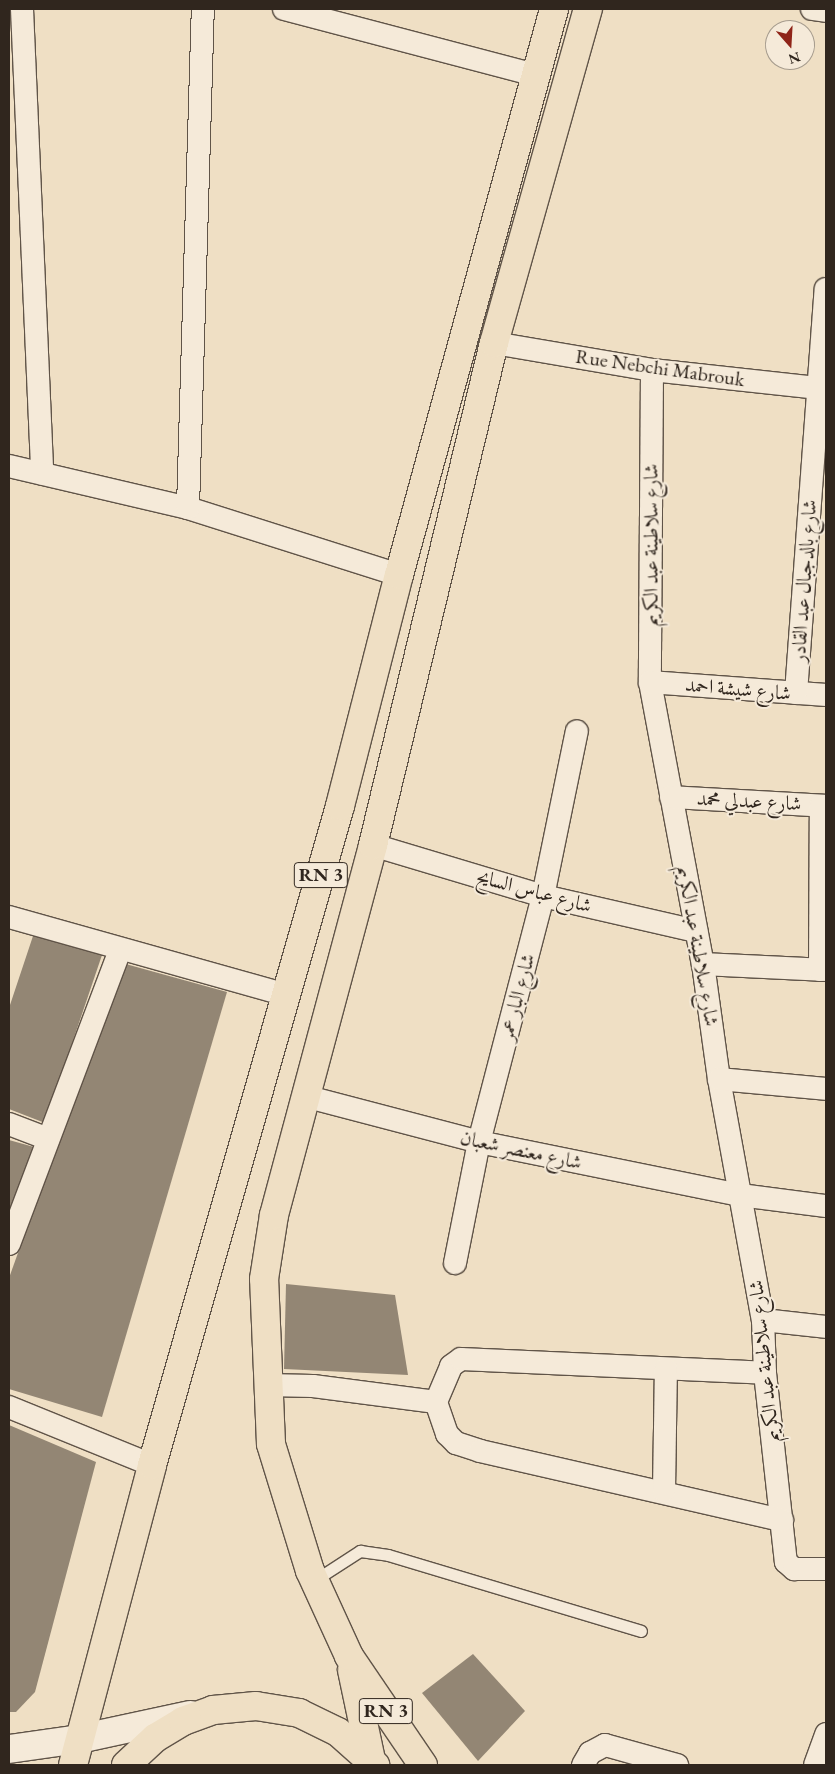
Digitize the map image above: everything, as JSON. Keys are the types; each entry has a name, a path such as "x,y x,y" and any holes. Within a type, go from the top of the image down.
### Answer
{"main road":[{"name":"RN 3","path":"73,1765 152,1465 340,806 399,575 554,9"},
{"name":"RN 3","path":"423,1765 350,1656 315,1580 271,1444 266,1385 264,1279 274,1215 372,845 494,343 588,9"},
{"name":"RN 3","path":"350,1656 373,1763"},
{"path":"9,1749 79,1739 213,1710 256,1706 299,1713 338,1732 373,1763"},
{"path":"126,1765 154,1738 183,1721 213,1710"},
{"name":"RN 3","path":"79,1739 84,1765"}],"street":[{"path":"22,9 42,474"},
{"path":"188,508 203,9"},
{"path":"284,9 536,75"},
{"path":"812,9 826,11"},
{"name":"شارع بالدجبال عبد القادر","path":"796,693 822,388 826,289"},
{"name":"Rue Nebchi Mabrouk","path":"494,343 652,370 822,388"},
{"name":"شارع سلاطينة عبد الكريم","path":"652,370 650,682 703,964 719,1079 763,1320 765,1373 786,1562 789,1567 826,1569"},
{"path":"9,466 188,508 399,575"},
{"name":"شارع شيشة احمد","path":"650,682 826,695"},
{"name":"شارع البار عمر","path":"455,1263 479,1142 543,896 577,731"},
{"name":"شارع عبدلي محمد","path":"671,797 824,806"},
{"path":"703,964 823,970 824,806"},
{"name":"شارع عباس السايح","path":"372,845 543,896 696,931"},
{"path":"9,917 120,951 286,995"},
{"path":"9,1244 120,951"},
{"path":"719,1079 826,1089"},
{"name":"شارع معنصر شعبان","path":"304,1096 479,1142 740,1195 826,1206"},
{"path":"9,1124 48,1139"},
{"path":"763,1320 826,1327"},
{"path":"765,1373 460,1359 452,1366 436,1402 447,1434 456,1443 516,1460 664,1491 782,1520"},
{"path":"664,1491 666,1368"},
{"path":"266,1385 313,1386 436,1402"},
{"path":"9,1407 152,1465"},
{"path":"815,1765 826,1734"},
{"path":"583,1765 590,1753 605,1745 677,1765"}],"lane":[{"path":"315,1580 360,1551 388,1555 641,1631"}],"building":[{"path":"34,933 102,955 45,1123 9,1109 9,1008"},
{"path":"122,963 227,992 102,1417 9,1389 9,1278"},
{"path":"9,1140 34,1147 9,1214"},
{"path":"286,1284 395,1295 408,1375 284,1369"},
{"path":"9,1425 96,1462 35,1692 16,1712 9,1712"},
{"path":"473,1654 525,1711 478,1761 422,1693"}]}
